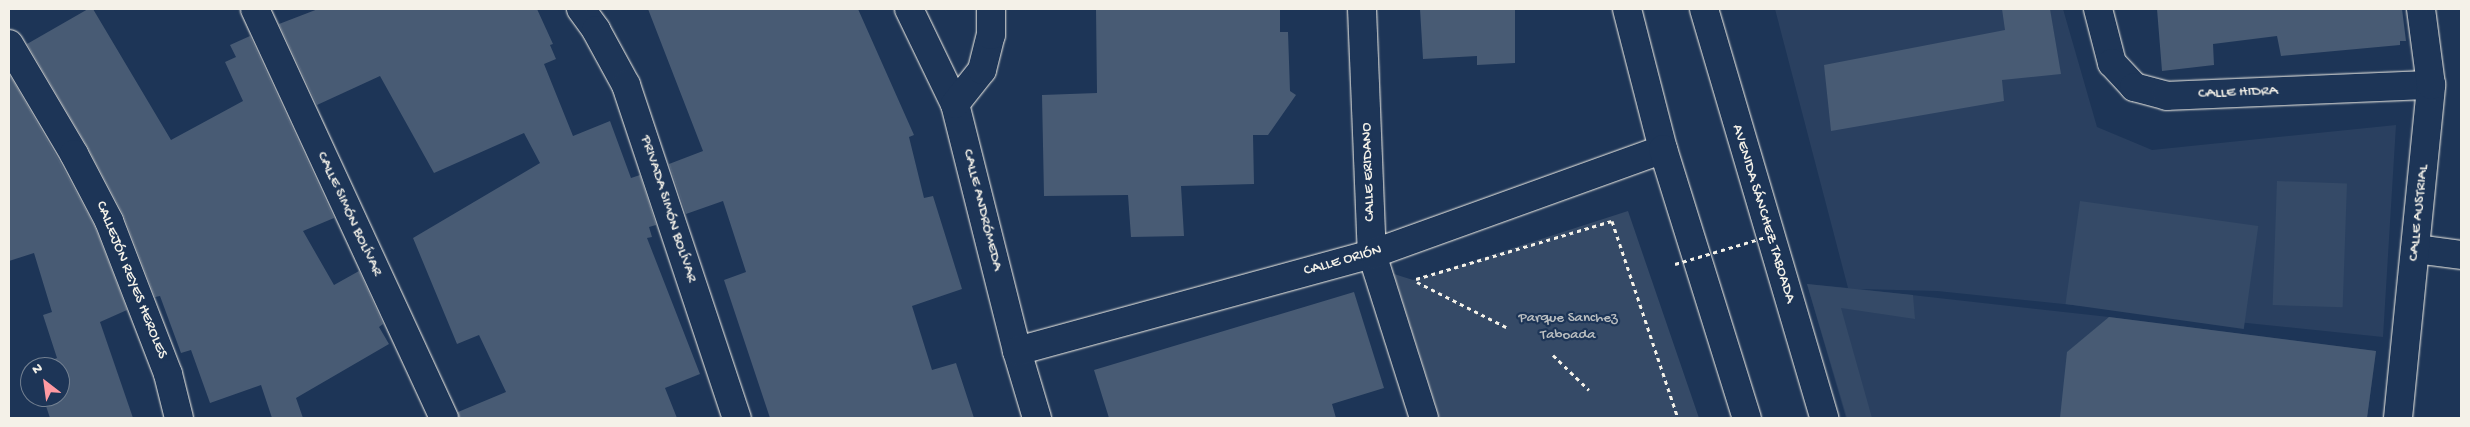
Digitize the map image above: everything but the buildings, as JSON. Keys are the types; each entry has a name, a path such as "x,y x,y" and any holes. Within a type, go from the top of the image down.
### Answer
{"street":[{"name":"CALLE SIMÓN BOLÍVAR","path":"255,9 444,418"},
{"name":"PRIVADA SIMÓN BOLÍVAR","path":"581,9 596,30 626,85 737,418"},
{"name":"CALLE ANDRÓMEDA","path":"909,9 955,104 1016,351 1037,418"},
{"path":"955,104 982,70 991,35 991,9"},
{"name":"CALLE ERIDANO","path":"1362,9 1372,254 1424,418"},
{"path":"1626,9 1663,149 1747,418"},
{"name":"AVENIDA SÁNCHEZ TABOADA","path":"1704,9 1824,418"},
{"name":"CALLE HIDRA","path":"2098,9 2112,63 2134,87 2167,96 2431,85"},
{"name":"CALLE AUSTRIAL","path":"2398,418 2431,85 2421,9"},
{"name":"CALLEJÓN REYES HEROLES","path":"9,44 74,154 109,221 168,374 179,418"},
{"name":"CALLE ORIÓN","path":"1016,351 1372,254 1663,149"},
{"path":"2416,248 2461,255"}],"path":[{"path":"1506,327 1413,280 1612,221 1678,418"},
{"path":"1675,264 1776,234"},
{"path":"1554,355 1589,390"}],"shaded area":[{"path":"1775,9 2063,9 2097,127 2152,150 2396,125 2383,337 1937,291 1858,289 2109,317 2376,351 2367,418 1846,418 1807,284 1848,288"}],"green space":[{"path":"2277,181 2347,183 2343,307 2273,305"},
{"path":"2080,201 2258,226 2244,329 2066,304"},
{"name":"Parque Sanchez Taboada","path":"1628,211 1699,418 1440,418 1394,274 1413,280"},
{"path":"1807,284 1913,295 1915,319 1841,308 1872,418 1847,418"}]}
